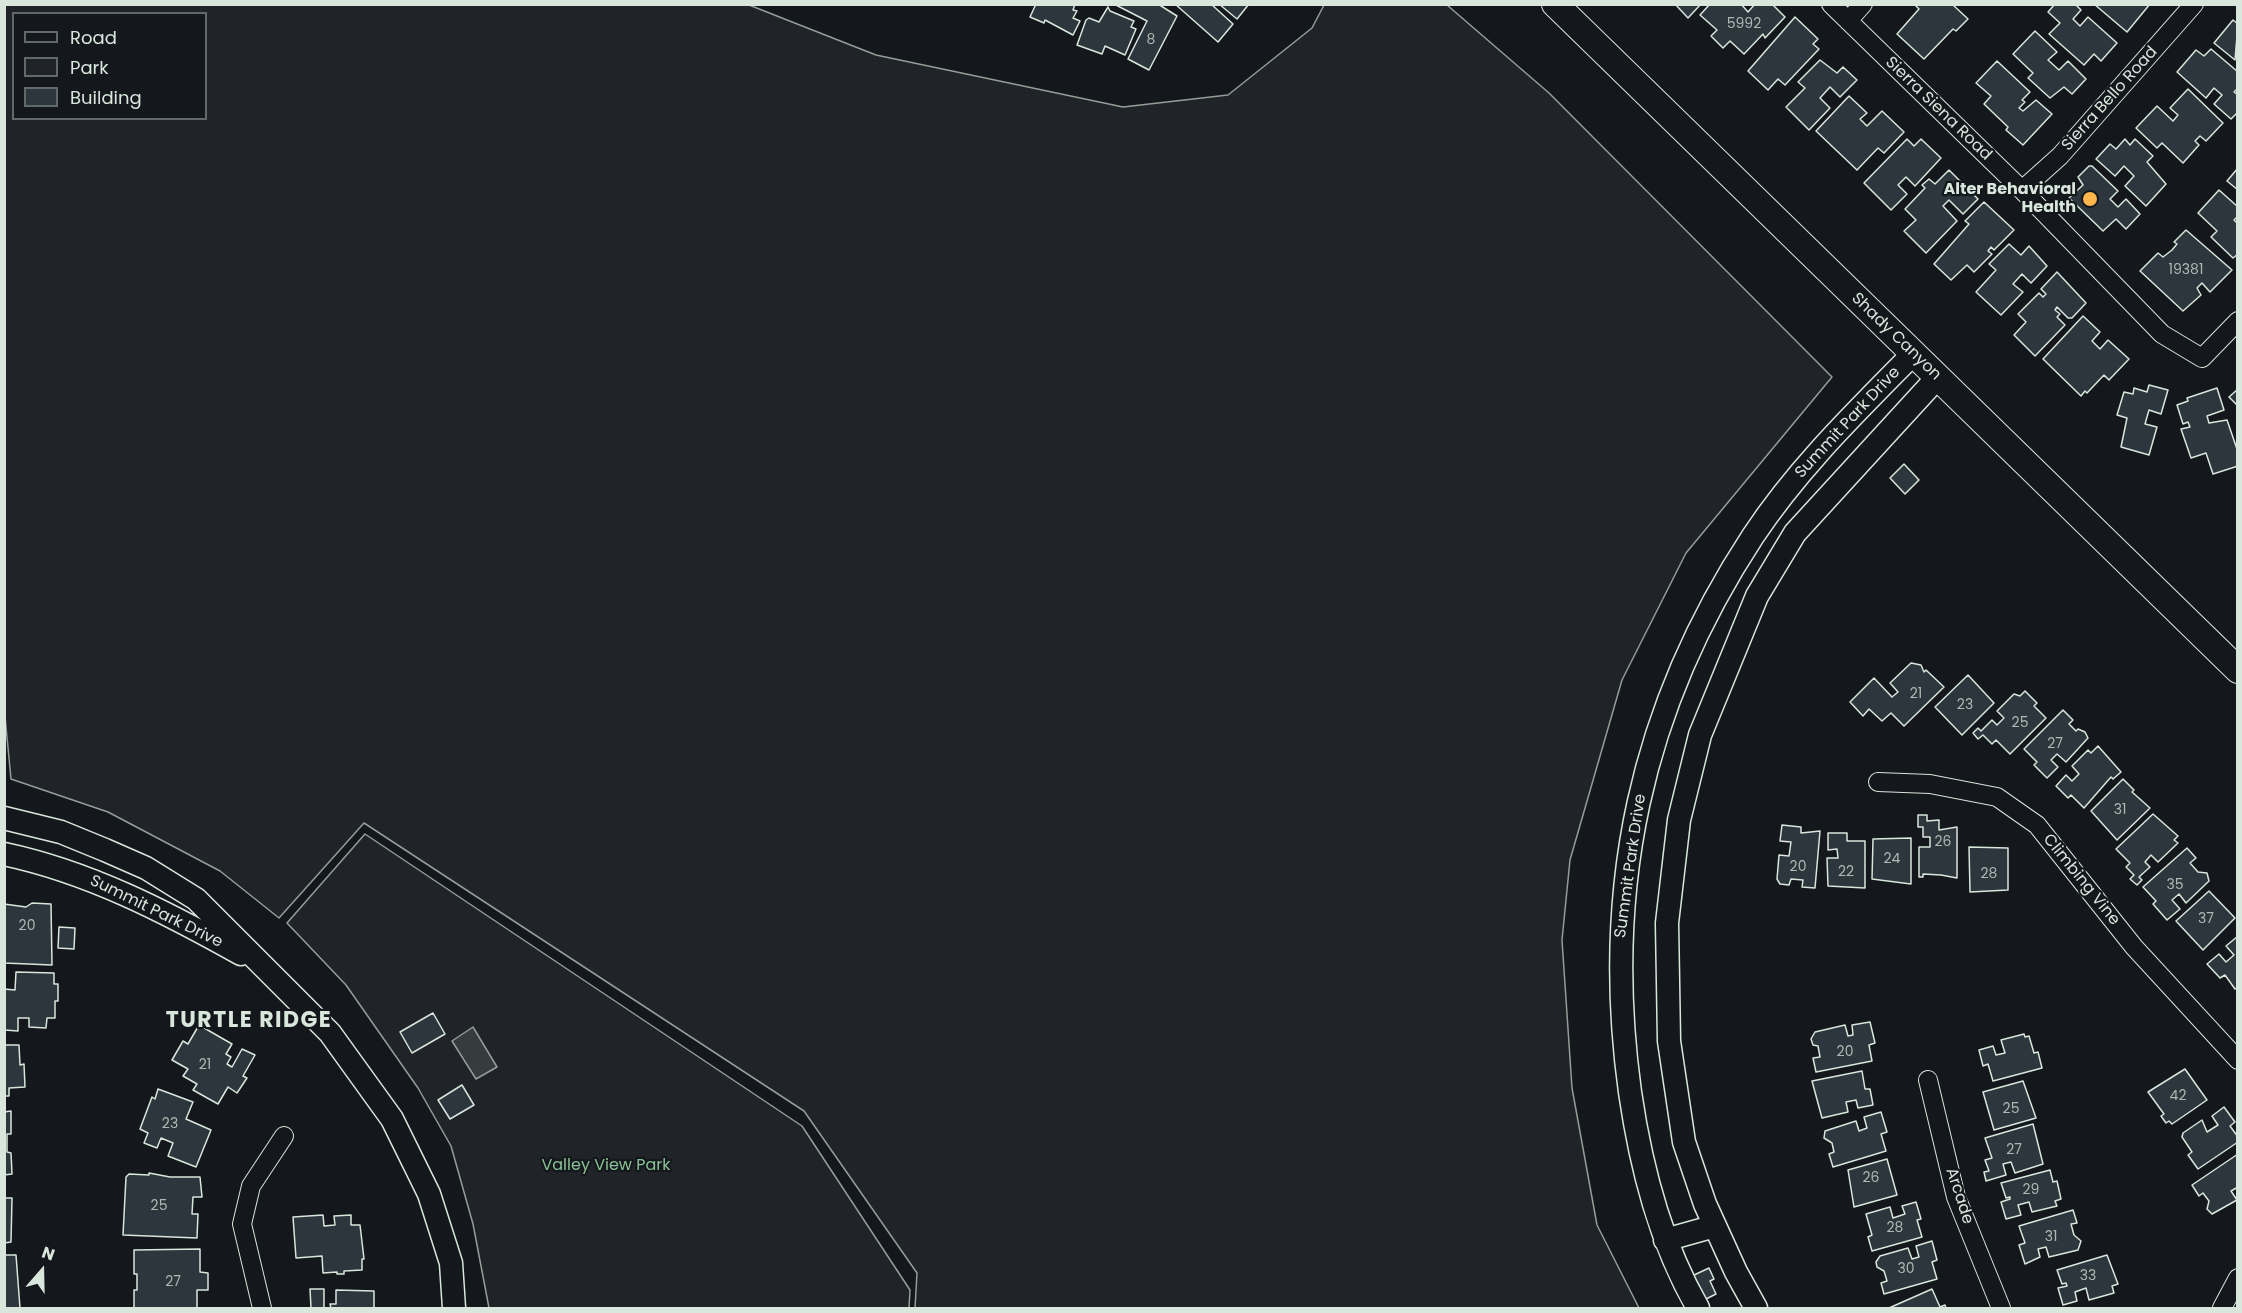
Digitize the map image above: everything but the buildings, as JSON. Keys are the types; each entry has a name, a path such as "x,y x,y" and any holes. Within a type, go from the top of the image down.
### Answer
{"main road":[{"name":"Shady Canyon","path":"1555,4 2238,670"}],"street":[{"name":"Sierra Siena Road","path":"1831,4 2022,190 2162,334 2202,358 2238,321"},
{"path":"1848,21 1863,4"},
{"name":"Sierra Bello Road","path":"2022,190 2060,156 2194,4"},
{"name":"Summit Park Drive","path":"1698,1308 1665,1240 1645,1171 1633,1114 1621,995 1620,942 1631,839 1643,779 1688,648 1754,535 1798,474 1840,426 1913,354"},
{"name":"Summit Park Drive","path":"1756,1308 1714,1226 1684,1142 1669,1041 1667,922 1679,820 1700,735 1756,596 1795,533 1937,378"},
{"name":"Climbing Vine","path":"1878,782 1930,784 1997,797 2037,825 2134,947 2238,1060"},
{"name":"Summit Park Drive","path":"4,818 61,832 146,868 196,899 269,969 335,1039 392,1119 429,1194 451,1263 454,1308"},
{"name":"Summit Park Drive","path":"4,854 103,884 182,921 269,969"},
{"name":"Arcade","path":"1928,1080 1956,1197 2001,1308"},
{"path":"262,1308 242,1224 251,1186 284,1136"},
{"path":"1665,1240 1714,1226"},
{"path":"2222,1308 2238,1278"}],"green space":[{"path":"4,5 749,5 876,55 1123,107 1228,95 1312,28 1324,5 1447,5 1549,93 1832,377 1686,553 1622,680 1570,860 1562,940 1572,1088 1597,1225 1639,1308 915,1308 917,1273 804,1111 364,823 279,918 220,871 108,812 11,779 4,706"},
{"name":"Valley View Park","path":"365,834 802,1126 910,1290 909,1308 489,1308 473,1224 451,1146 418,1088 346,985 287,923"}],"shaded area":[{"path":"473,1027 497,1067 476,1079 452,1041"}],"place":[{"name":"Alter Behavioral Health","path":"2090,199"}],"district":[{"name":"TURTLE RIDGE","path":"249,1021"}]}
